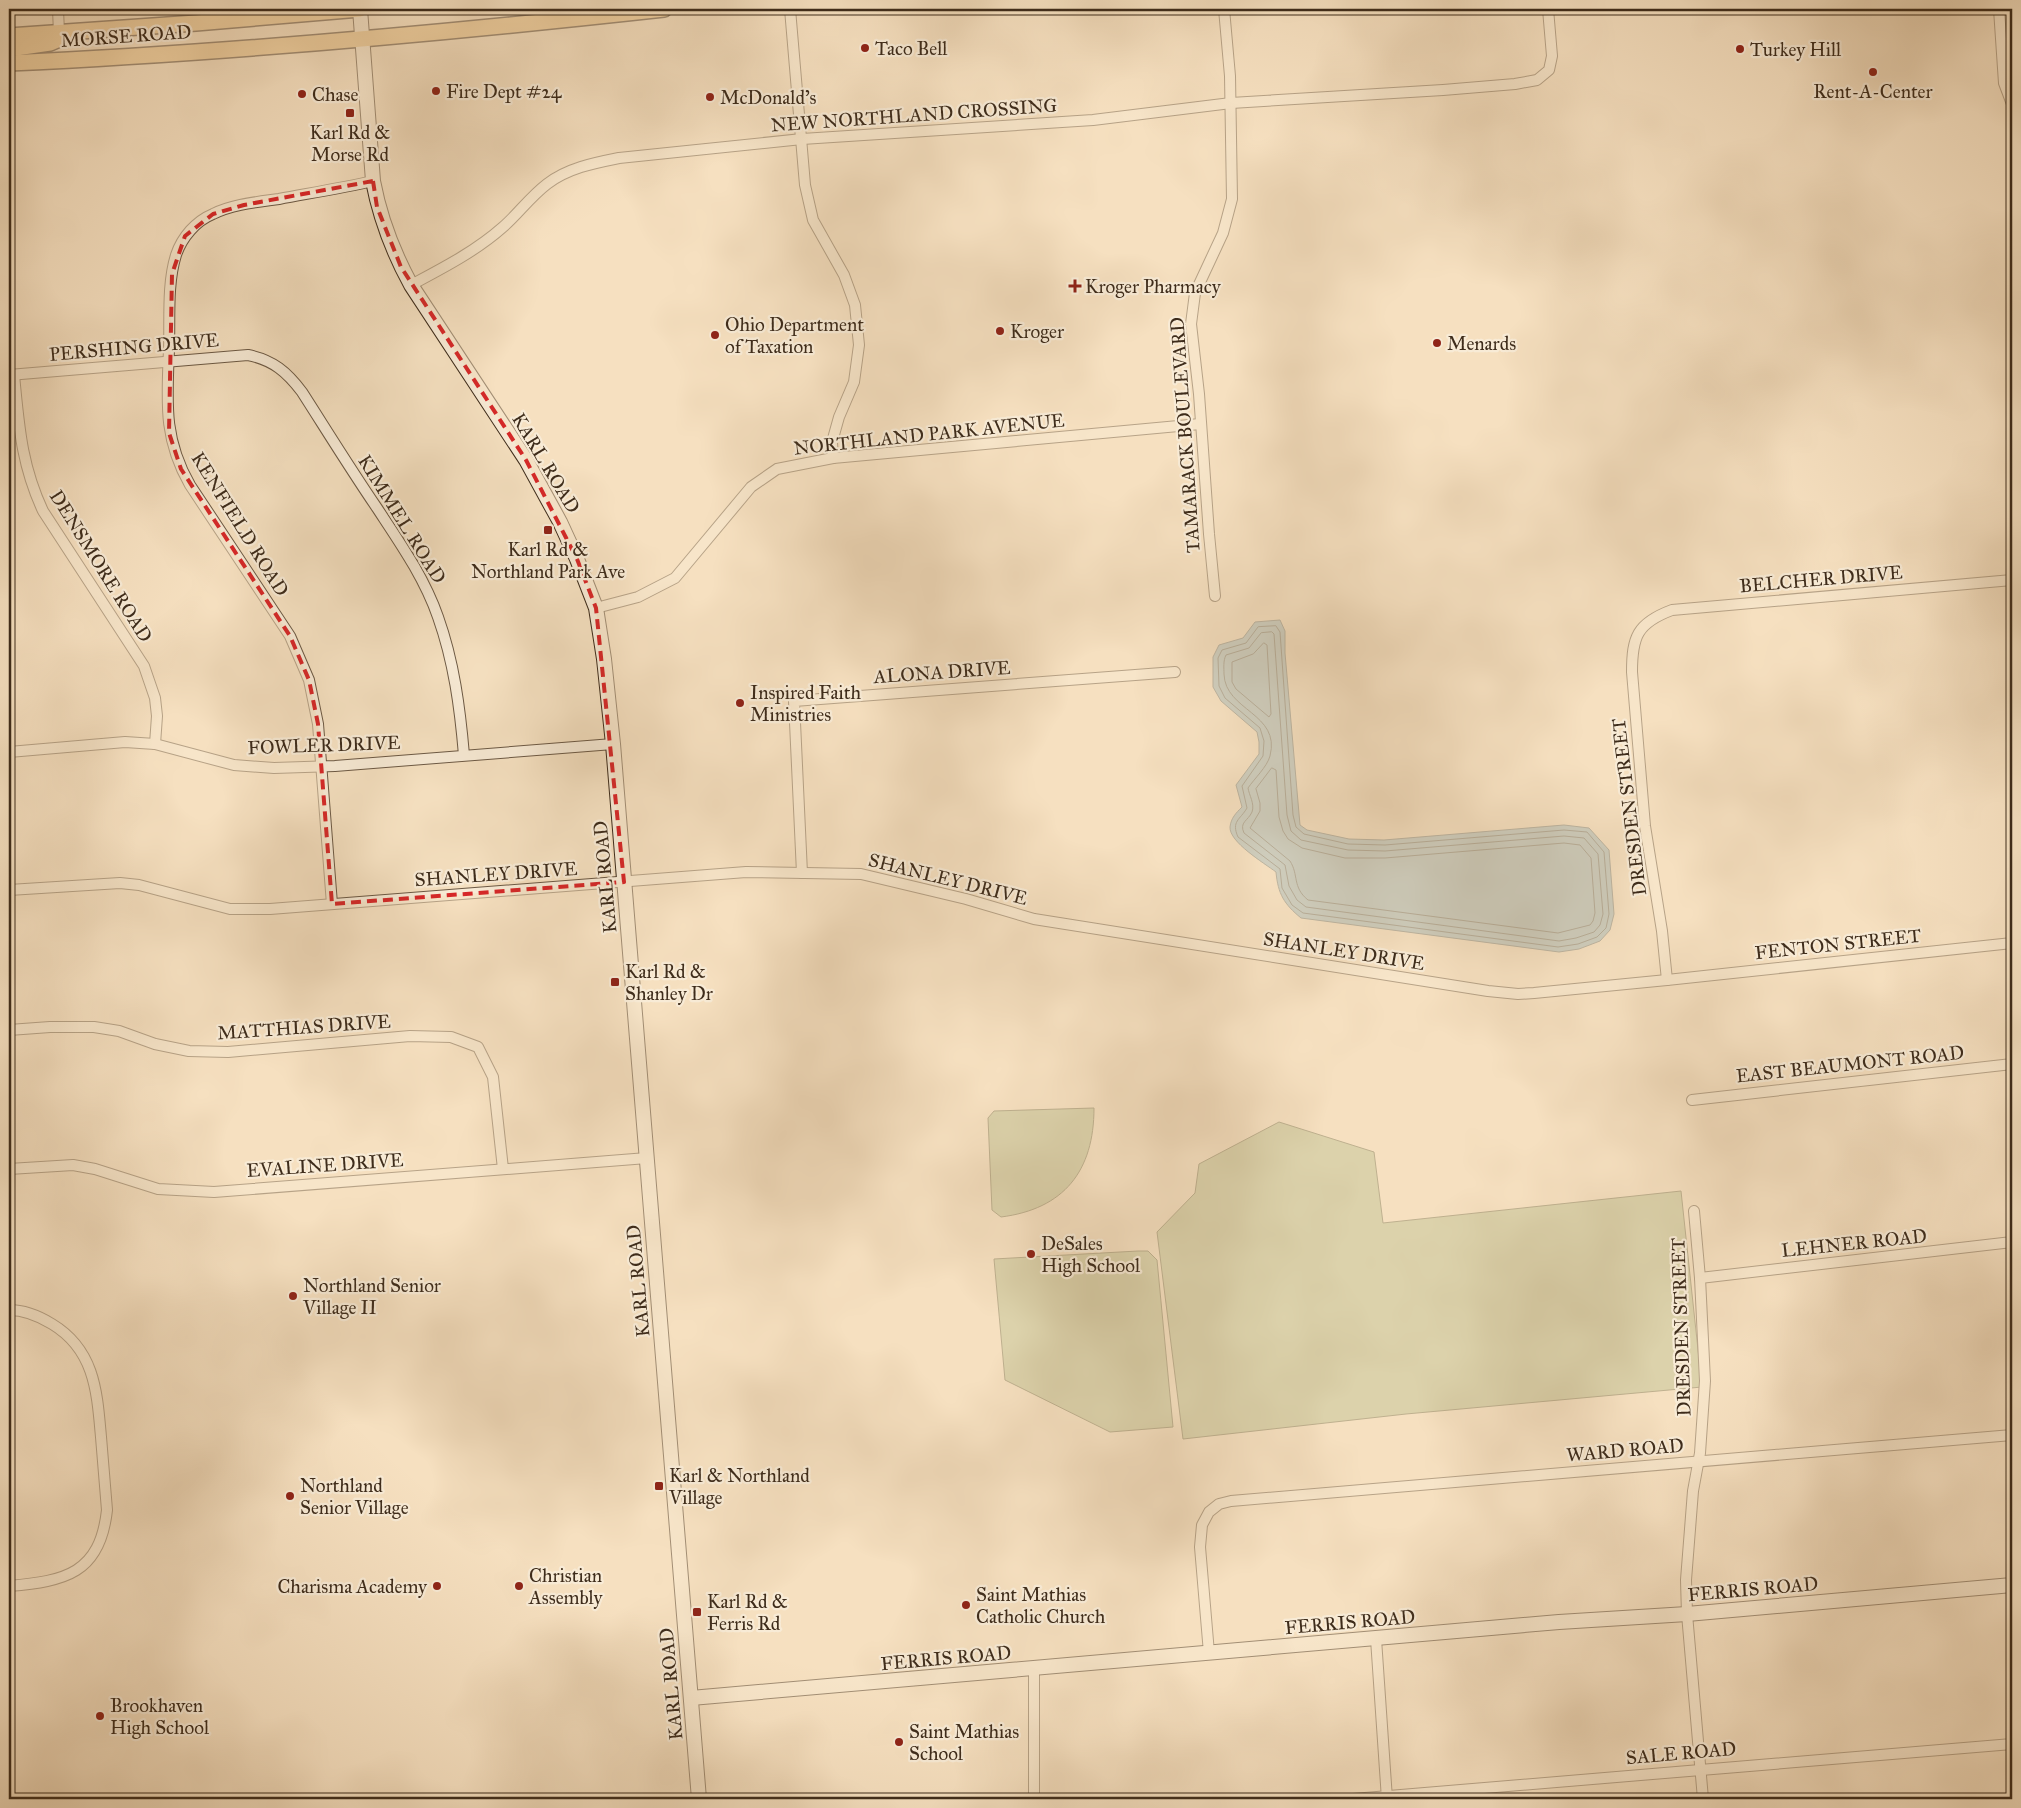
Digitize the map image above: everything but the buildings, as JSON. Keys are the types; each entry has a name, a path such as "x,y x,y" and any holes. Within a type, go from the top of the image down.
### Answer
{"main road":[{"name":"MORSE ROAD","path":"9,36 360,9"},
{"name":"KARL ROAD","path":"360,9 373,181 378,207 395,255 412,285 533,473 560,522 596,608 606,674 613,744 699,1799"},
{"name":"MORSE ROAD","path":"9,62 161,54 362,39 664,9"},
{"path":"9,49 50,43 56,41 59,33"},
{"name":"FERRIS ROAD","path":"691,1698 1559,1622 1687,1614 2012,1585"}],"street":[{"path":"58,9 59,33"},
{"path":"790,9 805,185 813,220 844,275 855,305 859,345 854,382 839,417 832,442 833,458"},
{"name":"TAMARACK BOULEVARD","path":"1215,596 1199,394 1191,324 1195,293 1223,233 1232,199 1230,103 1224,9"},
{"name":"NEW NORTHLAND CROSSING","path":"412,285 451,264 503,228 547,184 570,171 619,158 802,140 1093,120 1230,103 1458,89 1536,80 1550,70 1552,56 1548,9"},
{"path":"1998,9 2004,83 2012,104"},
{"name":"KENFIELD ROAD","path":"332,904 322,766 313,695 294,644 275,611 190,484 176,454 169,433 172,274 176,254 185,236 213,214 239,206 373,181"},
{"name":"PERSHING DRIVE","path":"12,375 248,355 262,358"},
{"name":"KIMMEL ROAD","path":"262,358 276,365 289,375 302,392 420,576 438,615 453,666 460,701 464,755"},
{"name":"DENSMORE ROAD","path":"12,375 25,465 33,490 42,511 144,666 155,698 157,716 156,744"},
{"name":"NORTHLAND PARK AVENUE","path":"596,608 638,597 675,578 751,487 777,469 833,458 1200,424"},
{"name":"BELCHER DRIVE","path":"1640,630 1654,617 1672,610 2012,580"},
{"name":"DRESDEN STREET","path":"1640,630 1632,650 1632,672 1645,826 1661,923 1667,980"},
{"name":"ALONA DRIVE","path":"802,873 794,701 1175,672"},
{"name":"FOWLER DRIVE","path":"9,752 105,743 156,744 234,765 274,768 613,744"},
{"name":"SHANLEY DRIVE","path":"9,890 120,883 139,885 230,909 270,910 746,872 861,874 966,899 1034,920 1488,992 1518,994 1667,980"},
{"name":"FENTON STREET","path":"1667,980 2012,943"},
{"name":"MATTHIAS DRIVE","path":"9,1030 50,1027 94,1027 119,1031 155,1044 181,1049 228,1052 410,1036 451,1037 478,1047 493,1077 503,1169"},
{"name":"EAST BEAUMONT ROAD","path":"1692,1100 2012,1064"},
{"name":"EVALINE DRIVE","path":"9,1169 73,1165 95,1169 158,1189 214,1192 647,1158"},
{"name":"DRESDEN STREET","path":"1694,1211 1700,1278 1705,1381 1698,1462 1693,1491 1687,1571 1687,1614 1703,1799"},
{"name":"LEHNER ROAD","path":"1700,1278 2012,1242"},
{"path":"9,1310 17,1310 40,1317 63,1330 80,1348 92,1372 97,1396 107,1510 105,1527 98,1545 83,1566 65,1577 44,1583 9,1586"},
{"name":"WARD ROAD","path":"1208,1653 1200,1547 1202,1525 1209,1512 1219,1504 1240,1500 2012,1435"},
{"path":"1376,1639 1387,1798"},
{"path":"1034,1669 1034,1799"},
{"name":"SALE ROAD","path":"1353,1799 1387,1798 1701,1769 2012,1744"}],"highlighted area":[{"path":"373,181 377,207 401,267 526,460 577,559 596,608 624,882 332,904 318,724 309,680 290,636 181,469 169,433 172,274 185,236 213,214 244,205"}],"green space":[{"path":"1094,1108 1093,1130 1081,1168 1071,1183 1058,1196 1023,1213 1001,1217 992,1210 988,1118 994,1111"},
{"path":"1279,1122 1374,1152 1383,1223 1681,1191 1702,1387 1406,1414 1183,1439 1157,1232 1195,1193 1199,1164"},
{"path":"1148,1251 1157,1260 1173,1427 1110,1432 1005,1380 994,1259"}],"water":[{"path":"1280,620 1285,631 1285,653 1300,825 1307,830 1349,839 1384,840 1564,825 1589,828 1609,850 1614,914 1610,930 1600,941 1579,949 1559,952 1301,918 1290,908 1280,893 1276,872 1248,852 1231,833 1231,821 1242,807 1236,785 1259,754 1259,742 1257,732 1221,701 1213,687 1213,657 1219,645 1243,638 1255,622"}],"place":[{"name":"Taco Bell","path":"865,48"},
{"name":"Turkey Hill","path":"1740,49"},
{"name":"Rent-A-Center","path":"1873,72"},
{"name":"Fire Dept #24","path":"436,91"},
{"name":"Chase","path":"302,94"},
{"name":"McDonald's","path":"710,97"},
{"name":"Karl Rd & Morse Rd","path":"350,113"},
{"name":"Kroger Pharmacy","path":"1075,286"},
{"name":"Kroger","path":"1000,331"},
{"name":"Ohio Department of Taxation","path":"715,335"},
{"name":"Menards","path":"1437,343"},
{"name":"Karl Rd & Northland Park Ave","path":"548,530"},
{"name":"Inspired Faith Ministries","path":"740,703"},
{"name":"Karl Rd & Shanley Dr","path":"615,982"},
{"name":"DeSales High School","path":"1031,1254"},
{"name":"Northland Senior Village II","path":"293,1296"},
{"name":"Karl & Northland Village","path":"659,1486"},
{"name":"Northland Senior Village","path":"290,1496"},
{"name":"Charisma Academy","path":"437,1586"},
{"name":"Christian Assembly","path":"519,1586"},
{"name":"Saint Mathias Catholic Church","path":"966,1605"},
{"name":"Karl Rd & Ferris Rd","path":"697,1612"},
{"name":"Brookhaven High School","path":"100,1716"},
{"name":"Saint Mathias School","path":"899,1742"}]}
